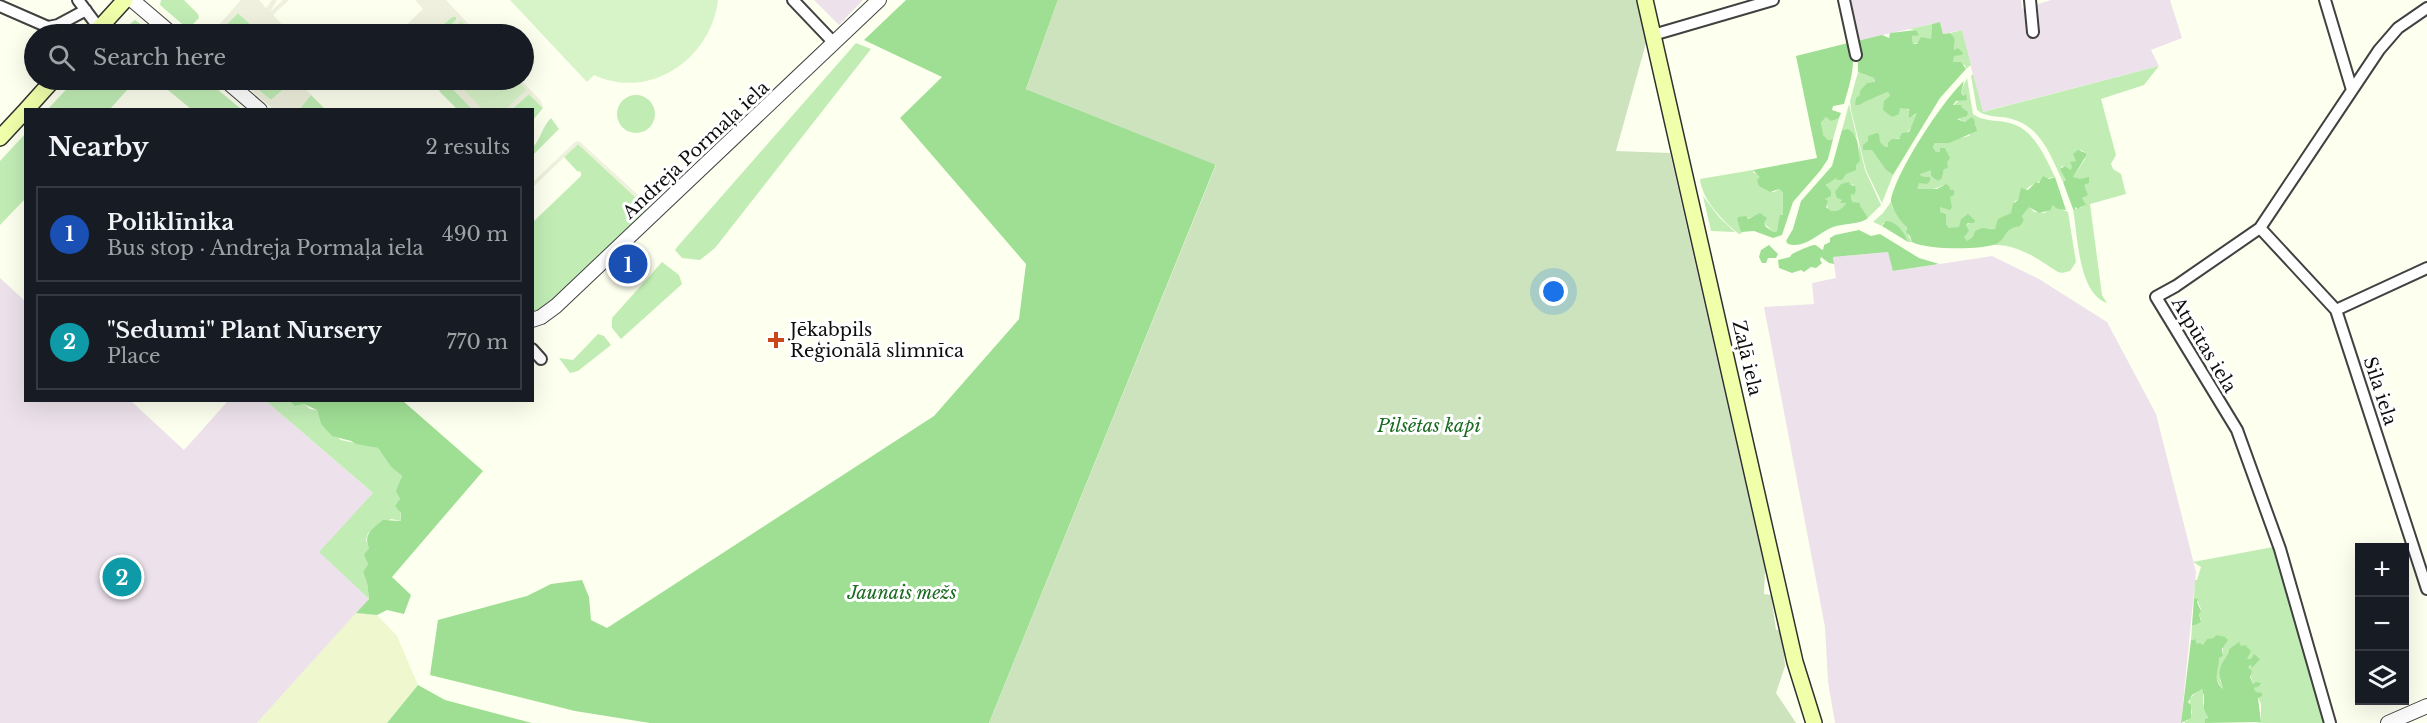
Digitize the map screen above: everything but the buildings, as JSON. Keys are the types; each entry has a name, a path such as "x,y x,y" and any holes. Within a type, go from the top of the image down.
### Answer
{"main road":[{"path":"103,24 125,0"},
{"name":"Zaļā iela","path":"1645,0 1796,662 1814,723"},
{"path":"28,108 44,90"},
{"path":"0,138 24,112"}],"street":[{"path":"78,0 93,24"},
{"path":"132,0 160,24"},
{"path":"793,0 834,43"},
{"name":"Andreja Pormaļa iela","path":"534,319 556,306 879,0"},
{"path":"1653,35 1773,0"},
{"path":"1844,0 1856,55"},
{"path":"2030,0 2033,32"},
{"path":"2325,0 2352,90"},
{"path":"0,6 41,24"},
{"name":"Atpūtas iela","path":"2330,723 2280,549 2236,430 2156,297 2176,286 2260,228 2379,50 2398,28 2427,8"},
{"path":"60,24 86,10"},
{"path":"237,90 259,108"},
{"name":"Sila iela","path":"2260,228 2336,310 2427,589"},
{"path":"2336,310 2427,268"},
{"path":"534,351 541,358"},
{"path":"2388,723 2427,706"}],"shaded area":[{"path":"241,0 259,0 266,8 272,0 277,0 270,12 283,0 289,0 273,15 282,24 250,24 238,13 227,24 220,24"},
{"path":"415,0 446,0 469,24 465,24 461,20 457,24 452,24 456,20 453,16 444,24 407,24 423,9"},
{"path":"814,0 863,0 839,25"},
{"path":"1848,0 2021,0 2022,9 2051,0 2170,0 2182,38 2151,50 2159,66 1982,112 1962,30 1943,34 1940,22 1857,41"},
{"path":"251,90 258,90 271,100 282,90 307,90 311,95 301,108 272,108"},
{"path":"454,90 464,90 481,108 471,108"},
{"path":"526,90 531,90 541,101 543,108 529,94 512,108 507,108"},
{"path":"579,141 647,203 646,207 578,144 534,186 534,181 575,142"},
{"path":"1888,252 1894,271 1992,256 2039,279 2107,322 2156,414 2196,572 2181,723 1835,723 1828,682 1825,627 1764,307 1814,304 1812,283 1836,278 1833,257"},
{"path":"0,278 24,300 24,402 132,402 184,450 227,402 267,402 374,494 320,552 369,599 257,723 0,723"}],"green space":[{"path":"161,0 184,0 199,18 193,24 182,24 160,5"},
{"path":"510,0 718,0 713,21 704,40 690,57 674,69 656,78 636,83 615,82 594,75 587,82"},
{"name":"Jaunais mežs","path":"906,0 1058,0 1026,89 1216,164 989,723 650,723 575,711 430,675 438,620 527,596 551,584 582,580 589,597 591,620 607,628 934,416 1019,319 1026,264 900,118 942,77 864,40"},
{"name":"Pilsētas kapi","path":"1058,0 1637,0 1646,43 1616,151 1670,153 1765,570 1764,594 1771,595 1776,630 1782,630 1785,666 1776,693 1796,723 989,723 1216,165 1026,89"},
{"path":"238,13 250,24 227,24"},
{"path":"456,16 456,20 452,24 444,24"},
{"path":"1940,22 1943,34 1950,33 1954,37 1954,50 1958,48 1963,53 1954,56 1953,62 1961,62 1966,69 1940,98 1893,175 1886,170 1872,150 1863,150 1863,145 1868,141 1868,136 1877,133 1880,142 1888,147 1888,142 1892,139 1899,139 1902,133 1909,132 1917,113 1909,118 1909,109 1900,108 1899,114 1892,117 1883,110 1884,101 1890,96 1888,92 1855,105 1860,91 1867,83 1875,82 1874,78 1858,72 1857,41 1882,35 1889,38 1890,33 1916,30 1919,35 1912,36 1913,44 1917,44 1921,37 1931,39 1932,24"},
{"path":"1932,24 1931,40 1913,44 1912,36 1918,34 1916,30 1909,29"},
{"path":"1962,30 1971,65 1966,69 1965,65 1952,63 1953,36 1950,33"},
{"path":"1852,42 1853,66 1844,104 1833,106 1832,110 1841,113 1839,118 1831,121 1826,117 1821,122 1823,135 1828,140 1833,139 1828,159 1793,202 1782,235 1773,238 1754,231 1741,232 1738,217 1746,216 1748,219 1760,213 1767,218 1764,223 1766,227 1774,232 1777,231 1780,215 1783,215 1783,193 1779,189 1770,192 1759,186 1757,180 1760,177 1753,170 1817,158 1796,56"},
{"path":"856,43 871,49 715,248 700,260 682,258 675,250 678,246"},
{"path":"2159,66 2144,85 2101,99 2116,155 2111,164 2113,169 2121,174 2126,194 2090,204 2102,295 2107,303 2097,297 2090,288 2078,248 2073,209 2080,208 2084,203 2082,199 2085,190 2084,186 2073,177 2085,159 2086,153 2081,150 2071,170 2065,166 2061,167 2066,180 2063,182 2043,142 2029,127 2008,118 1987,115 1977,110 1971,76 1973,74 1983,112"},
{"path":"1858,72 1874,78 1875,83 1862,102 1888,92 1890,96 1888,113 1892,117 1900,108 1907,108 1913,116 1917,113 1918,115 1905,135 1888,142 1888,147 1872,149 1886,170 1893,175 1882,203 1866,170 1851,110 1850,101"},
{"path":"1967,78 1973,114 2023,129 2036,143 2055,177 2045,179 2028,188 2015,201 2011,214 1995,229 1989,228 1967,242 1963,237 1966,225 1975,220 1971,217 1959,227 1949,228 1946,224 1946,214 1940,213 1940,207 1950,197 1950,191 1943,185 1934,189 1917,190 1917,185 1920,182 1930,181 1929,177 1919,174 1931,169 1942,178 1944,169 1940,153 1936,152 1933,147 1935,143 1969,136 1976,125 1971,117 1965,122 1957,118 1960,117 1953,106 1963,96 1961,91"},
{"path":"1964,81 1961,92 1963,96 1966,94 1967,100 1956,101 1953,105 1962,105 1961,107 1968,112 1967,116 1957,119 1965,122 1971,117 1974,119 1977,131 1949,143 1935,143 1933,147 1936,152 1940,152 1940,148 1945,148 1950,158 1947,162 1948,168 1944,169 1942,178 1938,181 1931,176 1931,170 1920,174 1930,177 1930,181 1927,184 1919,183 1917,189 1937,189 1946,184 1950,190 1954,190 1954,195 1950,197 1952,207 1950,210 1940,207 1940,212 1946,214 1946,224 1949,228 1959,227 1961,219 1968,214 1975,220 1974,223 1966,225 1969,231 1964,237 1967,241 1973,237 1975,231 1982,228 1995,229 1998,219 2011,213 2021,188 2028,190 2036,182 2039,183 2043,176 2049,179 2055,177 2066,210 2052,205 2051,210 2039,213 2029,207 2022,216 2024,220 2020,226 2011,229 1999,242 1989,246 1954,248 1919,245 1912,242 1906,232 1907,227 1897,215 1891,200 1902,172 1922,137 1944,104"},
{"path":"66,90 127,90 111,108 49,108"},
{"path":"168,90 218,90 240,108 190,108"},
{"path":"258,90 282,90 271,100"},
{"path":"454,90 471,108 456,108 439,91"},
{"path":"464,90 527,90 507,108 481,108"},
{"path":"529,94 543,108 534,119 534,108 513,108"},
{"path":"311,95 324,108 300,108"},
{"path":"636,95 650,100 655,114 650,128 636,133 622,128 617,114 622,100"},
{"path":"1849,104 1857,138 1848,129 1842,130"},
{"path":"1826,117 1839,118 1833,139 1828,140 1822,135 1821,121"},
{"path":"551,118 559,129 534,154 534,146"},
{"path":"1848,129 1857,139 1860,161 1856,165 1856,170 1846,174 1842,180 1836,178 1826,185 1831,191 1831,196 1825,199 1828,201 1826,207 1835,211 1842,208 1846,203 1840,203 1842,200 1837,198 1835,192 1841,184 1849,182 1850,185 1855,186 1856,190 1854,195 1851,194 1852,202 1860,203 1867,219 1833,227 1800,244 1788,244 1786,241 1793,229 1801,201 1832,166 1842,130"},
{"path":"24,135 24,200 0,225 0,161"},
{"path":"578,144 646,207 646,211 534,314 534,221 581,176 581,172 577,171 564,157"},
{"path":"1859,144 1865,170 1881,205 1867,219 1867,216 1852,202 1851,193 1856,190 1853,184 1841,199 1846,203 1838,212 1829,210 1825,200 1825,191 1829,181 1853,170 1859,157"},
{"path":"2078,150 2086,153 2086,156 2073,177 2080,179 2089,177 2089,183 2084,185 2088,195 2082,198 2086,205 2078,209 2075,207 2075,210 2063,182 2066,180 2060,169 2065,166 2071,170 2070,162 2076,161 2073,154"},
{"path":"1753,170 1754,173 1759,174 1766,190 1774,192 1779,189 1783,193 1783,216 1777,231 1774,232 1755,216 1739,221 1742,233 1739,234 1714,210 1705,195 1700,179"},
{"path":"1703,196 1719,217 1735,232 1711,231"},
{"path":"1891,202 1892,207 1907,227 1906,230 1912,242 1908,242 1901,229 1873,222"},
{"path":"2052,205 2068,212 2076,262 2070,271 2058,272 2019,250 1993,245 2000,241 2005,232 2024,220 2022,216 2029,206 2034,212 2045,213"},
{"path":"1886,221 1900,228 1908,242 1882,226"},
{"path":"1859,230 1871,236 1880,234 1919,258 1939,264 1893,271 1888,252 1833,257 1834,264 1821,257 1822,263 1804,272 1801,270 1792,273 1779,268 1778,260 1790,257 1813,245 1823,250 1824,245 1830,242 1830,238 1835,235"},
{"path":"1769,245 1778,254 1776,258 1768,258 1766,263 1762,263 1759,257 1761,250"},
{"path":"662,262 679,275 682,284 621,339 612,328 612,318"},
{"path":"598,334 604,336 611,345 578,371 570,373 559,358 573,360"},
{"path":"267,402 290,402 295,406 304,404 310,409 317,410 321,424 341,440 378,448 391,467 402,476 397,491 400,499 401,521 391,519 368,533 366,540 369,548 365,555 368,564 363,572 369,599 319,552 373,493"},
{"path":"290,402 404,402 483,471 392,577 411,595 404,614 387,610 377,615 356,613 369,599 363,572 368,564 364,555 369,548 368,535 383,520 401,521 401,513 395,506 400,499 396,491 402,476 391,467 378,448 332,436 321,424 317,410 304,404 295,406"},
{"path":"2273,547 2327,723 2255,723 2261,722 2261,704 2254,688 2262,685 2253,684 2248,667 2252,665 2251,659 2246,659 2249,652 2247,649 2237,644 2229,649 2220,680 2224,690 2217,676 2219,658 2223,656 2223,637 2214,638 2203,645 2197,644 2194,639 2191,640 2192,625 2201,620 2199,614 2201,609 2194,598 2195,580 2197,580 2201,567 2193,562"},
{"path":"2194,598 2198,599 2201,622 2192,625"},
{"path":"356,613 377,615 397,636 418,685 387,723 257,723"},
{"path":"2216,635 2228,640 2222,649 2223,656 2219,658 2217,675 2218,682 2223,689 2220,672 2229,649 2239,642 2241,646 2245,645 2251,651 2247,659 2251,659 2254,654 2260,659 2252,668 2251,665 2248,667 2252,671 2250,677 2253,684 2261,683 2260,686 2254,688 2256,692 2262,693 2262,696 2258,698 2261,722 2205,723 2205,719 2208,718 2204,709 2202,689 2192,695 2188,702 2191,705 2191,718 2181,723 2191,640 2195,639 2197,644 2203,645 2207,639 2214,638"},
{"path":"418,685 445,700 532,723 387,723"},
{"path":"2200,689 2203,690 2203,703 2208,719 2205,719 2205,723 2185,723 2184,720 2187,721 2192,713 2189,699"}],"place":[{"name":"Poliklīnika","path":"628,264"},
{"name":"Jēkabpils Reģionālā slimnīca","path":"776,340"},
{"name":"\"Sedumi\" Plant Nursery","path":"122,577"}]}
